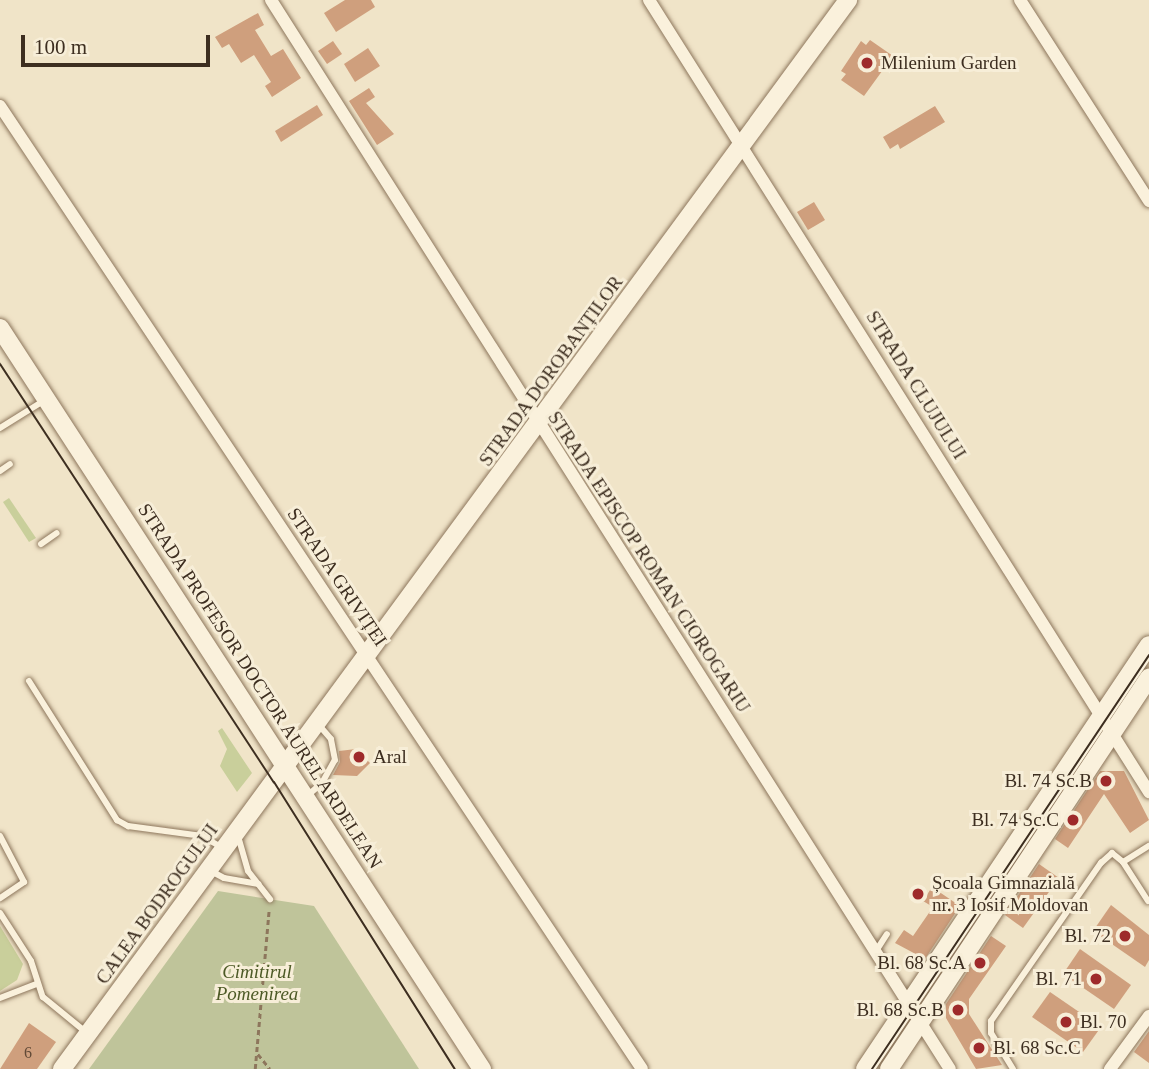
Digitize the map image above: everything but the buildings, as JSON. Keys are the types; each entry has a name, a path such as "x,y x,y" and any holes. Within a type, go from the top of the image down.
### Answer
{"main road":[{"name":"STRADA DOROBANȚILOR","path":"287,765 848,0"},
{"name":"STRADA PROFESOR DOCTOR AUREL ARDELEAN","path":"0,328 287,765 482,1069"},
{"path":"865,1069 908,1001 1149,645"},
{"path":"889,1069 1149,677"},
{"name":"CALEA BODROGULUI","path":"62,1069 287,765"}],"street":[{"name":"STRADA EPISCOP ROMAN CIOROGARIU","path":"271,0 950,1069"},
{"name":"STRADA CLUJULUI","path":"649,0 1149,792"},
{"path":"1020,0 1149,201"},
{"name":"STRADA GRIVIȚEI","path":"0,106 642,1069"},
{"path":"1110,1069 1149,1016"}],"lane":[{"path":"0,428 47,399"},
{"path":"0,471 10,464"},
{"path":"41,544 57,533"},
{"path":"29,681 117,820 128,826 202,836 224,849"},
{"path":"307,796 322,783 335,760 331,739 318,724"},
{"path":"237,831 245,865 270,899"},
{"path":"0,836 24,882 0,898"},
{"path":"1123,862 1149,846"},
{"path":"1013,1069 989,1029 991,1020 1101,863 1112,853 1123,862 1148,901"},
{"path":"209,870 224,878 260,884"},
{"path":"0,913 31,961 37,984 47,1002 88,1034"},
{"path":"876,951 887,934"},
{"path":"0,998 37,984"}],"path":[{"path":"255,1069 270,899"},
{"path":"258,1054 270,1069"}],"green space":[{"path":"9,498 36,538 29,542 3,502"},
{"path":"222,728 252,773 237,792 220,766 227,749 218,731"},
{"name":"Cimitirul Pomenirea","path":"218,891 314,906 419,1069 89,1069"},
{"path":"0,926 23,964 17,980 0,991"}],"tram line":[{"path":"0,364 274,782 455,1069"},
{"path":"872,1069 1149,655"}],"place":[{"name":"Milenium Garden","path":"867,63"},
{"name":"Aral","path":"359,757"},
{"name":"Bl. 74 Sc.B","path":"1106,781"},
{"name":"Bl. 74 Sc.C","path":"1073,820"},
{"name":"Școala Gimnazială nr. 3 Iosif Moldovan","path":"918,894"},
{"name":"Bl. 72","path":"1125,936"},
{"name":"Bl. 68 Sc.A","path":"980,963"},
{"name":"Bl. 71","path":"1096,979"},
{"name":"Bl. 68 Sc.B","path":"958,1010"},
{"name":"Bl. 70","path":"1066,1022"},
{"name":"Bl. 68 Sc.C","path":"979,1048"}]}
